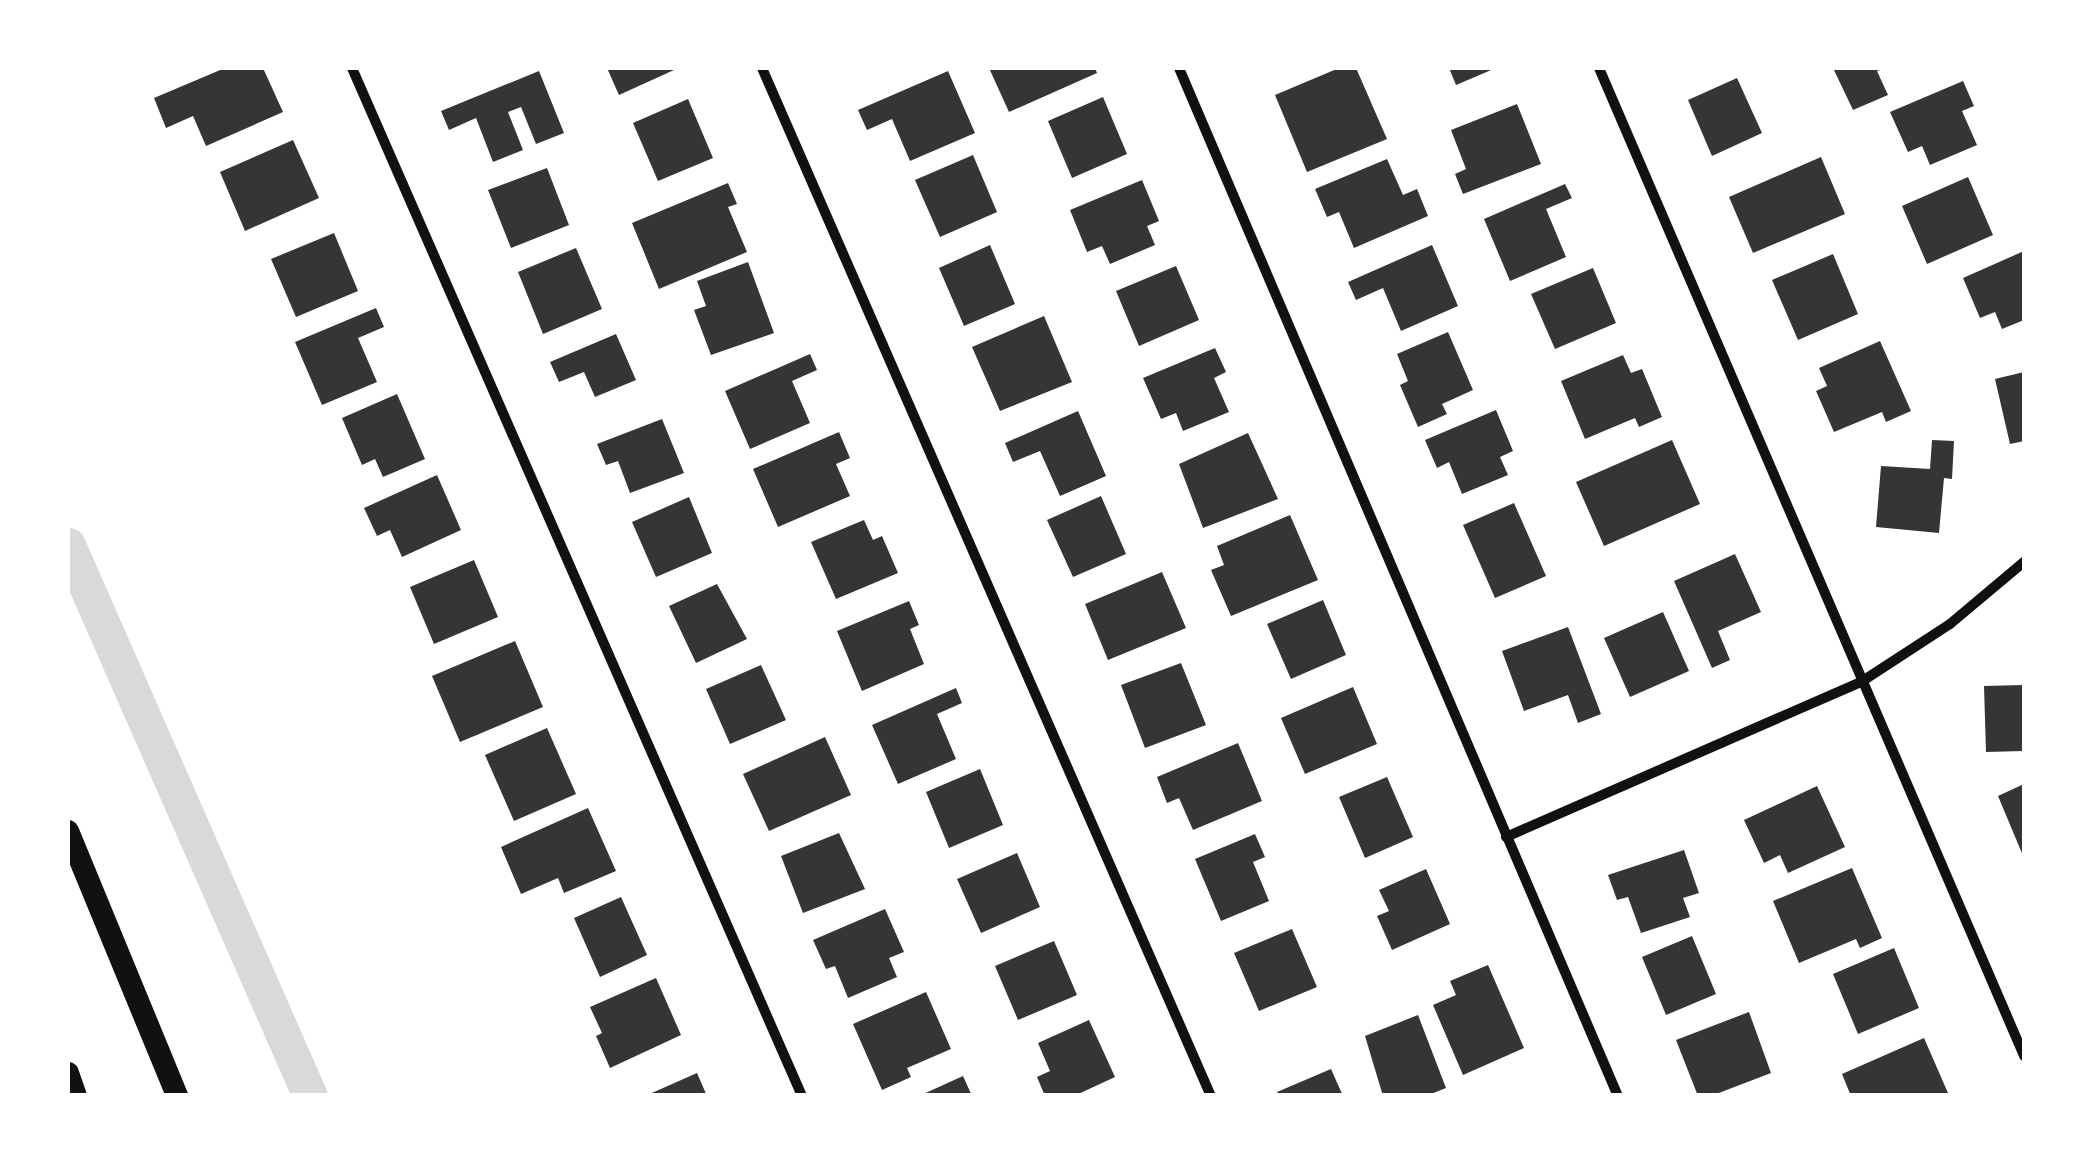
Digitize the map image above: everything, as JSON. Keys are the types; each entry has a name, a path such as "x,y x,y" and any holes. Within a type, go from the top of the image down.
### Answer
{"main road":[{"path":"68,831 176,1096"},
{"path":"68,1073 76,1096"}],"street":[{"path":"352,68 802,1096"},
{"path":"762,68 1211,1096"},
{"path":"1179,68 1616,1095"},
{"path":"1598,68 2024,1056"},
{"path":"1506,837 1861,682 1950,624 2024,562"}],"building":[{"path":"225,68 263,68 283,112 206,146 193,116 166,128 154,98"},
{"path":"607,68 673,68 674,70 619,95"},
{"path":"989,68 1095,68 1097,73 1009,112"},
{"path":"1339,68 1356,68 1387,139 1307,172 1275,95"},
{"path":"1449,68 1496,68 1456,85"},
{"path":"1833,68 1885,68 1877,71 1888,95 1853,110"},
{"path":"539,71 564,133 536,144 521,107 508,112 523,150 493,162 476,118 449,130 441,111"},
{"path":"948,71 975,133 910,161 892,119 867,130 858,110"},
{"path":"1737,78 1762,133 1712,156 1688,100"},
{"path":"1963,81 1974,106 1962,111 1977,145 1930,165 1922,146 1908,152 1890,112"},
{"path":"1103,97 1127,154 1072,178 1048,121"},
{"path":"688,99 713,158 658,181 633,123"},
{"path":"1517,104 1541,164 1463,194 1455,174 1466,169 1451,130"},
{"path":"293,140 319,198 245,231 220,172"},
{"path":"973,155 997,212 940,237 915,180"},
{"path":"1821,157 1845,214 1753,253 1729,197"},
{"path":"1387,159 1403,195 1417,189 1428,216 1354,248 1339,212 1327,217 1315,189"},
{"path":"547,168 569,225 511,248 488,190"},
{"path":"1968,177 1993,235 1927,264 1902,206"},
{"path":"1142,180 1159,221 1147,226 1155,245 1110,264 1102,246 1087,252 1070,210"},
{"path":"728,183 737,204 728,207 747,252 659,289 632,223"},
{"path":"1565,184 1572,198 1546,209 1566,257 1510,281 1484,219"},
{"path":"334,233 358,291 296,317 271,259"},
{"path":"990,245 1015,304 964,326 939,268"},
{"path":"1432,245 1458,306 1401,331 1383,288 1356,300 1348,282"},
{"path":"576,248 602,309 543,334 518,272"},
{"path":"2024,251 2024,320 2002,329 1995,312 1980,318 1963,278"},
{"path":"1833,254 1858,314 1798,340 1772,280"},
{"path":"748,262 774,333 711,355 694,310 706,306 697,281"},
{"path":"1176,266 1199,320 1139,346 1116,291"},
{"path":"1593,268 1616,323 1555,349 1531,294"},
{"path":"376,308 384,327 358,338 377,382 322,405 295,342"},
{"path":"1044,316 1072,382 1000,411 972,347"},
{"path":"1448,332 1473,390 1442,404 1447,414 1418,427 1400,385 1408,381 1397,354"},
{"path":"616,334 636,380 595,397 584,372 559,382 550,362"},
{"path":"1880,341 1911,411 1886,422 1882,412 1834,432 1816,391 1827,386 1819,368"},
{"path":"1215,348 1226,372 1214,378 1229,412 1183,431 1176,413 1161,419 1143,378"},
{"path":"810,354 817,370 792,381 810,423 750,449 725,391"},
{"path":"1623,355 1631,373 1642,369 1662,417 1639,427 1635,418 1585,439 1561,381"},
{"path":"2024,372 2024,441 2010,444 1995,379"},
{"path":"397,394 425,459 383,477 375,459 362,465 342,418"},
{"path":"1496,410 1513,451 1500,457 1508,475 1462,494 1449,462 1437,468 1425,440"},
{"path":"1078,411 1106,476 1060,496 1040,451 1013,462 1005,443"},
{"path":"662,419 684,473 630,493 618,461 606,465 597,444"},
{"path":"839,432 850,458 836,464 850,496 778,527 753,469"},
{"path":"1248,433 1278,499 1203,528 1179,464"},
{"path":"1672,440 1700,504 1604,546 1576,482"},
{"path":"1932,440 1954,441 1952,479 1944,478 1939,533 1876,527 1881,466 1930,469"},
{"path":"437,475 461,530 402,557 390,530 377,536 364,508"},
{"path":"1101,496 1126,554 1073,577 1047,520"},
{"path":"689,497 712,553 656,577 632,522"},
{"path":"1514,503 1546,576 1495,598 1463,525"},
{"path":"1290,515 1318,580 1231,616 1211,570 1224,565 1217,546"},
{"path":"864,520 873,540 882,536 898,573 836,599 811,542"},
{"path":"1735,554 1761,612 1718,631 1730,660 1712,668 1674,581"},
{"path":"474,560 498,617 434,644 410,587"},
{"path":"1162,572 1186,628 1108,660 1085,604"},
{"path":"717,584 747,639 696,663 669,606"},
{"path":"1323,600 1346,655 1291,679 1267,624"},
{"path":"909,601 919,625 910,629 924,664 862,691 837,631"},
{"path":"1663,612 1689,671 1630,697 1604,638"},
{"path":"1568,627 1601,714 1578,723 1568,695 1524,711 1502,651"},
{"path":"515,641 543,707 460,742 432,676"},
{"path":"1181,663 1206,725 1145,748 1121,685"},
{"path":"761,665 786,720 730,744 706,689"},
{"path":"2024,685 2024,751 1986,752 1984,686"},
{"path":"1353,687 1377,744 1305,774 1281,718"},
{"path":"956,688 962,703 937,714 956,759 898,784 872,725"},
{"path":"547,728 576,794 514,821 485,755"},
{"path":"825,737 851,795 769,831 743,774"},
{"path":"1238,743 1262,801 1193,830 1179,798 1167,803 1157,777"},
{"path":"980,769 1003,825 949,848 926,792"},
{"path":"1387,777 1413,837 1365,858 1339,797"},
{"path":"2024,784 2024,858 1998,796"},
{"path":"1817,786 1845,847 1788,873 1780,855 1764,863 1744,820"},
{"path":"588,808 616,871 564,893 558,878 521,894 501,847"},
{"path":"839,833 865,889 803,913 781,856"},
{"path":"1255,834 1265,857 1253,862 1269,901 1221,921 1195,859"},
{"path":"1684,850 1699,893 1683,898 1690,917 1641,933 1628,897 1617,900 1608,875"},
{"path":"1017,853 1040,907 981,933 957,879"},
{"path":"1852,868 1882,938 1860,948 1856,939 1799,963 1773,901"},
{"path":"1426,869 1450,924 1392,950 1377,916 1389,911 1379,890"},
{"path":"621,897 647,955 600,977 574,918"},
{"path":"885,909 904,952 889,958 897,977 848,998 835,966 826,969 813,940"},
{"path":"1292,929 1317,987 1259,1011 1234,953"},
{"path":"1692,936 1716,994 1666,1015 1642,957"},
{"path":"1054,941 1077,995 1018,1020 995,966"},
{"path":"1894,948 1919,1008 1858,1034 1833,974"},
{"path":"1488,965 1524,1048 1463,1075 1433,1005 1456,995 1450,981"},
{"path":"656,978 681,1035 610,1068 596,1036 602,1033 590,1007"},
{"path":"926,992 951,1049 907,1068 911,1077 882,1090 853,1024"},
{"path":"1749,1012 1771,1073 1711,1096 1698,1096 1676,1040"},
{"path":"1418,1015 1446,1088 1426,1096 1383,1096 1365,1036"},
{"path":"1089,1020 1115,1077 1074,1096 1045,1096 1037,1077 1050,1071 1038,1043"},
{"path":"1924,1038 1948,1093 1851,1096 1842,1074"},
{"path":"1331,1069 1343,1096 1279,1096 1277,1092"},
{"path":"697,1073 707,1096 645,1096"},
{"path":"963,1076 972,1096 919,1096"}],"waterway":[{"path":"68,545 310,1096"}]}
